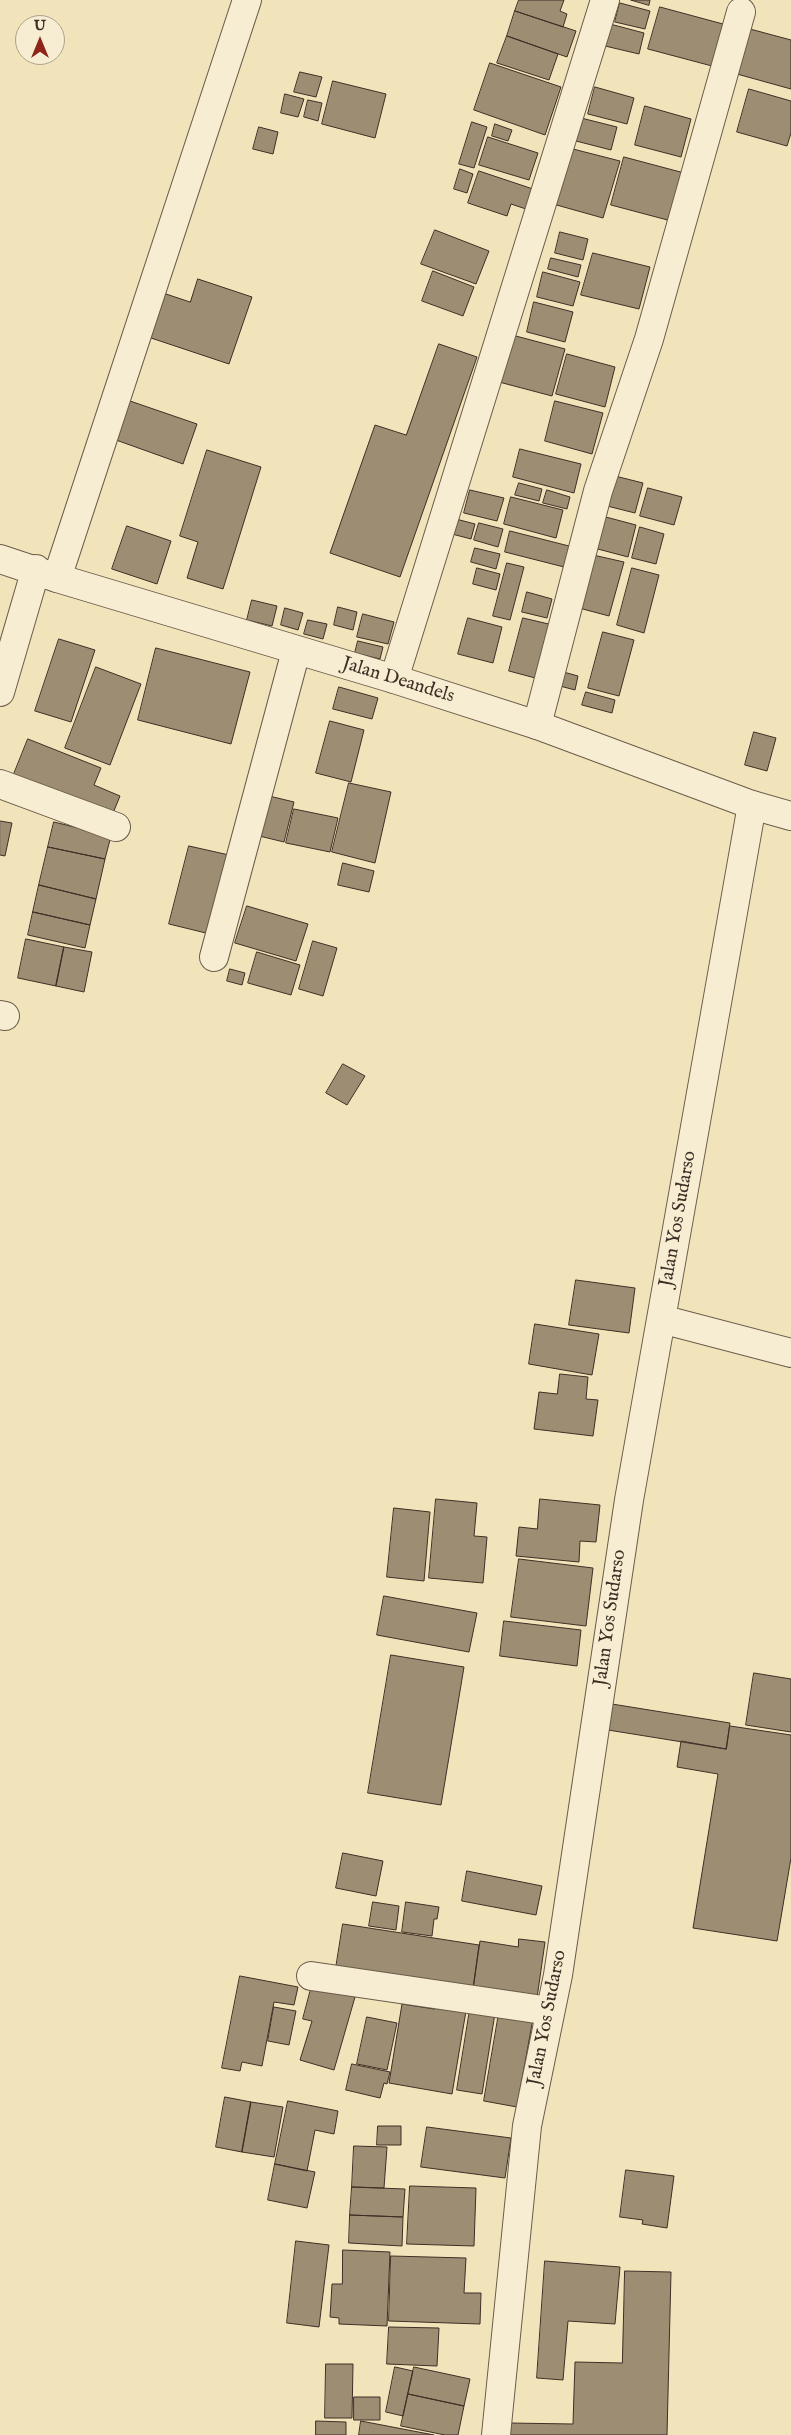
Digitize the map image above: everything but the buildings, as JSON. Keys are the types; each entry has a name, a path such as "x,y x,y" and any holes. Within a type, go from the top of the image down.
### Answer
{"street":[{"path":"0,692 46,574 247,0"},
{"path":"394,679 605,0"},
{"path":"537,725 598,491 649,339 741,12"},
{"name":"Jalan Deandels","path":"0,558 46,574 296,651 394,679 537,725 752,804 791,816"},
{"path":"214,957 296,651"},
{"path":"0,784 116,827"},
{"name":"Jalan Yos Sudarso","path":"496,2435 527,2126 558,1975 629,1500 752,804"},
{"path":"661,1319 791,1353"},
{"path":"311,1976 550,2011"}]}
